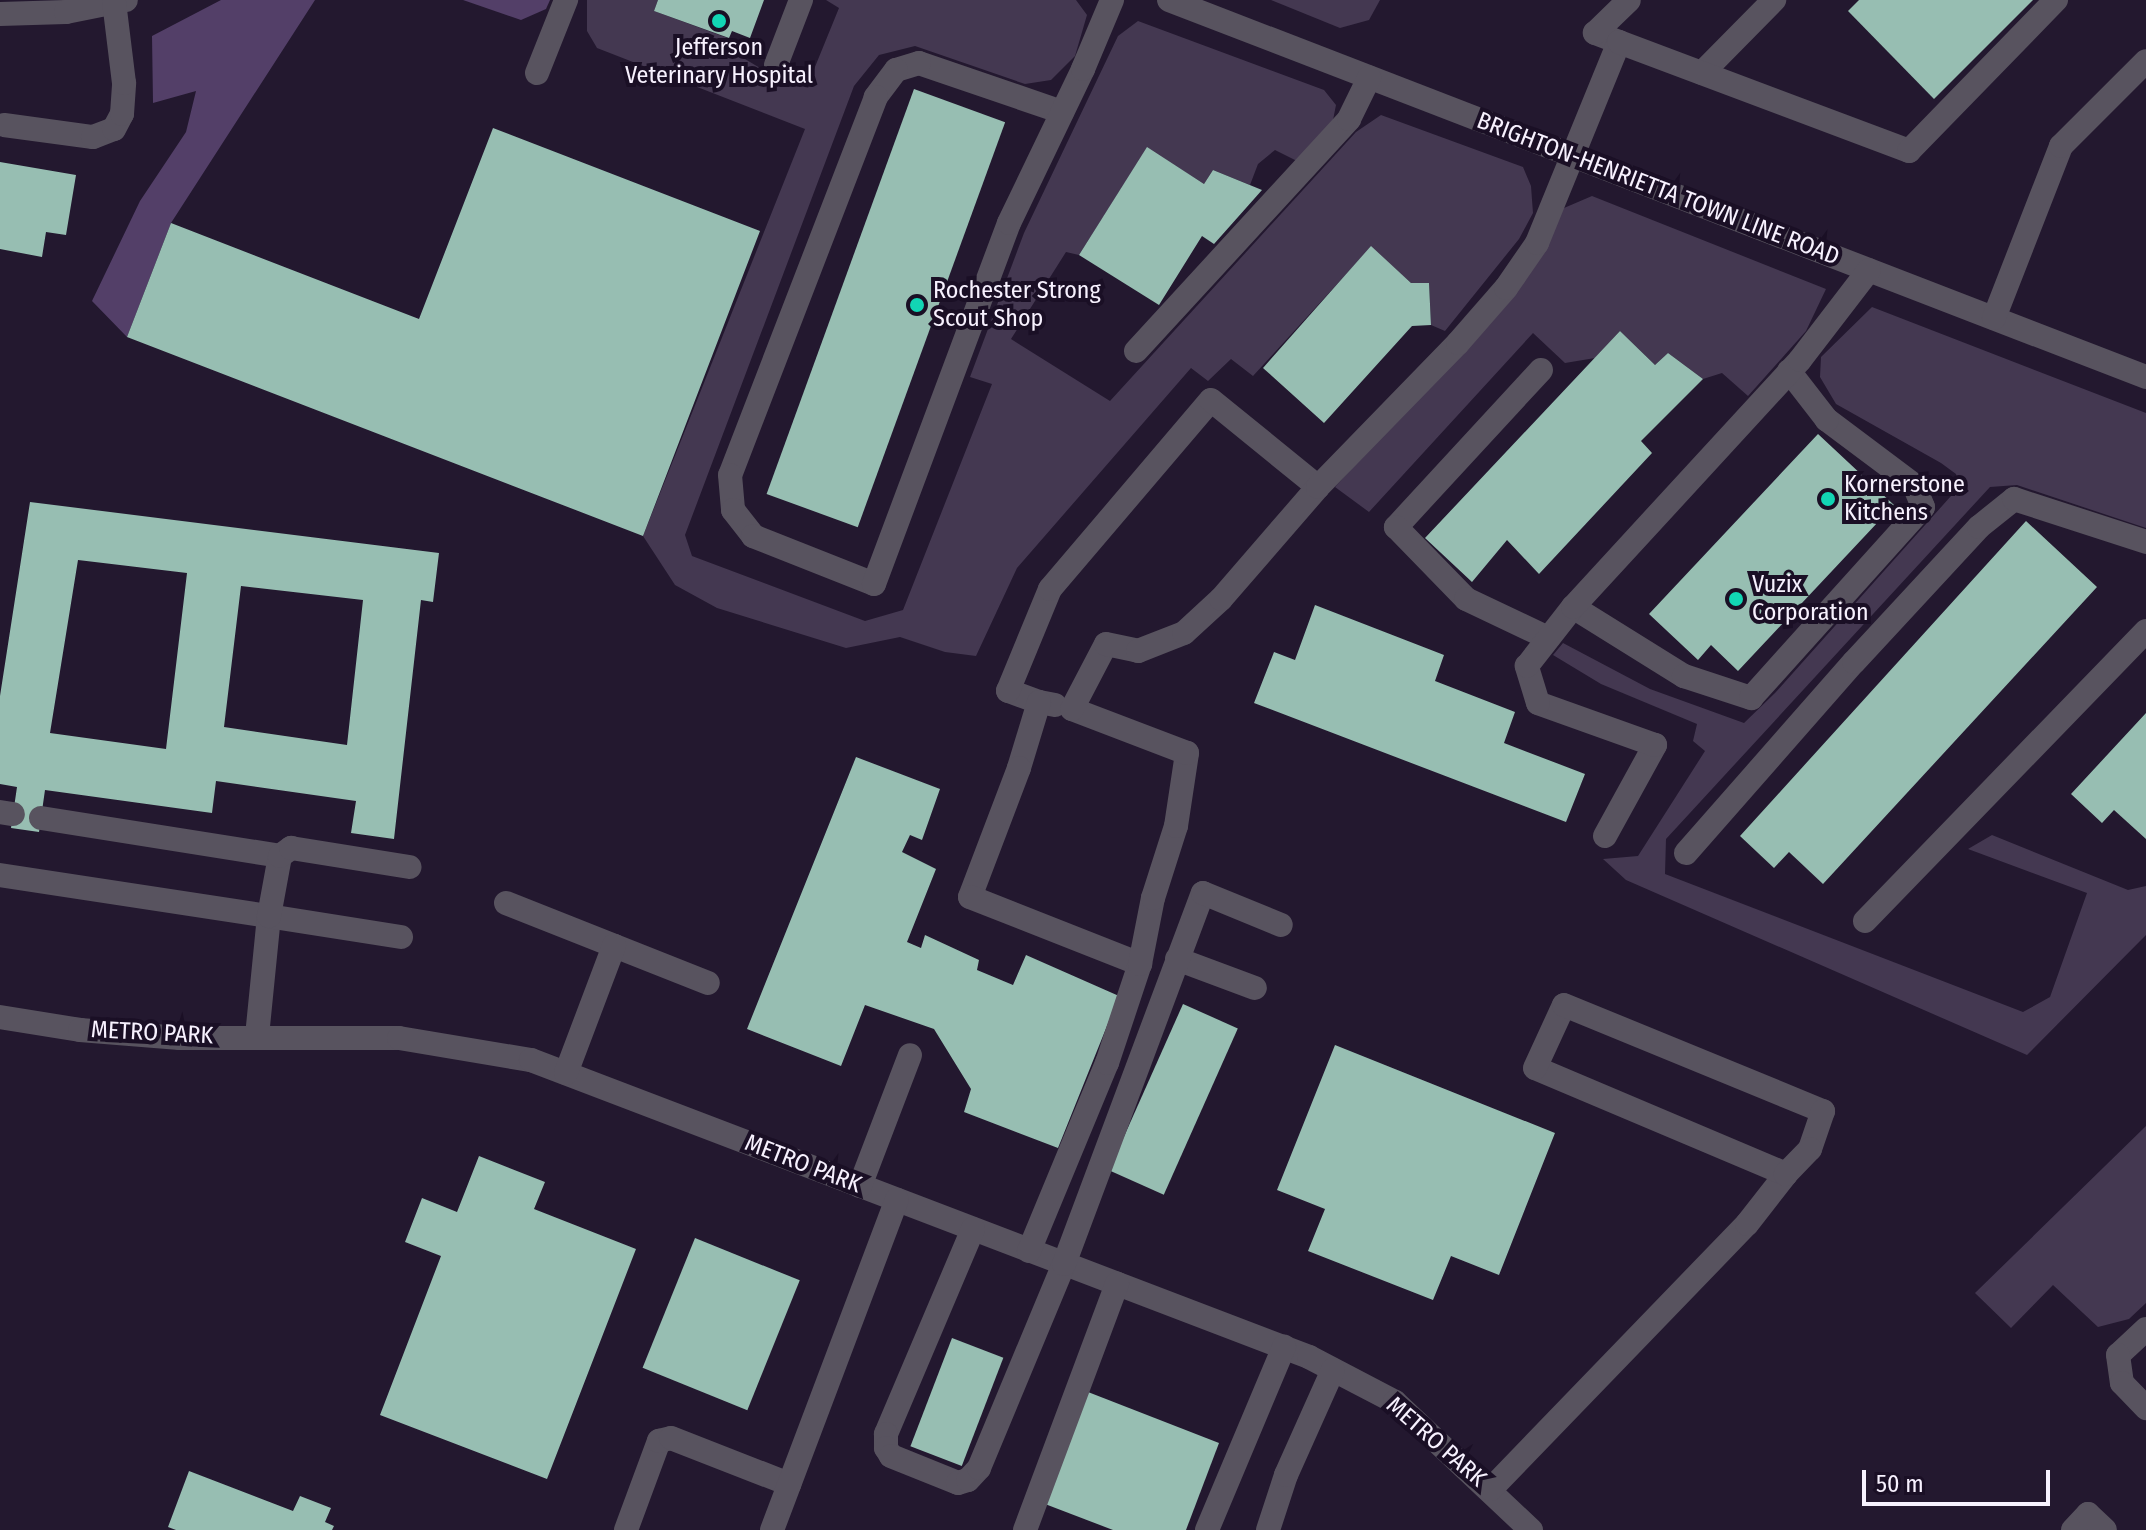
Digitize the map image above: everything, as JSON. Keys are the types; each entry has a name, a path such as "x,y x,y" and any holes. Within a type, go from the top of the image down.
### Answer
{"street":[{"path":"537,73 566,0"},
{"path":"776,65 801,0"},
{"path":"1062,112 919,63 896,70 876,97 730,475 733,510 753,536 874,584 1009,223 1062,112 1112,0"},
{"name":"BRIGHTON-HENRIETTA TOWN LINE ROAD","path":"1169,0 2146,377"},
{"path":"1629,0 1595,33 1909,151 2056,0"},
{"path":"1702,73 1774,0"},
{"path":"0,14 66,12 120,1 124,83 122,114 114,129 93,137 4,125"},
{"path":"1072,709 1106,644 1138,651 1184,633 1221,599 1318,487 1458,343 1506,288 1537,243 1619,42"},
{"path":"1994,318 2061,146 2146,61"},
{"path":"1136,351 1349,119 1369,78"},
{"path":"1605,836 1655,745 1538,703 1527,666 1573,607 1789,371 1869,270"},
{"path":"1541,370 1396,527 1466,599 1548,638"},
{"path":"1573,607 1684,676 1751,698 1923,507 1914,485 1827,420 1789,371"},
{"path":"1029,1251 1107,1063 1140,964 1153,898 1176,826 1187,753 1072,709 1008,691 1050,589 1211,400 1318,487"},
{"path":"1686,853 1885,628 1979,527 2014,499 2146,542"},
{"path":"1865,921 2146,631"},
{"path":"1039,702 1019,768 970,897 1140,964"},
{"path":"41,818 280,856"},
{"path":"257,1036 269,916 280,856 291,848 409,867"},
{"path":"0,875 401,937"},
{"path":"973,1229 886,1434 886,1448 891,1456 958,1483 968,1480 979,1468 1064,1264 1203,893 1281,925"},
{"path":"506,903 708,983"},
{"path":"566,1073 614,946"},
{"path":"1177,959 1255,988"},
{"path":"1491,1489 1747,1224 1810,1149 1823,1111 1564,1005 1535,1068 1786,1174"},
{"name":"METRO PARK","path":"0,1017 80,1030 180,1038 399,1038 531,1060 1284,1347 1333,1370 1395,1402 1491,1489 1531,1530"},
{"path":"860,1186 910,1055"},
{"path":"772,1530 897,1200"},
{"path":"1025,1530 1117,1284"},
{"path":"2146,1329 2118,1355 2122,1383 2146,1408"},
{"path":"1207,1530 1284,1347"},
{"path":"1268,1530 1286,1475 1333,1370"},
{"path":"626,1530 659,1441 671,1438 789,1484"},
{"path":"2073,1530 2088,1514 2105,1530"}],"shaded area":[{"path":"221,0 315,0 171,223 127,337 92,301 140,201 186,132 196,91 153,103 152,36"},
{"path":"463,0 550,0 546,9 521,20"},
{"path":"587,0 658,0 654,11 744,44 740,56 760,68 759,77 781,87 787,79 808,84 839,8 826,0 1076,0 1087,15 1075,56 1051,80 1025,84 915,46 879,55 854,86 685,535 692,556 865,621 903,610 992,384 970,377 1024,233 1118,36 1138,21 1324,90 1336,105 1333,120 1299,162 1275,150 1258,164 1250,185 1213,170 1204,184 1147,148 1079,255 1066,252 1011,339 1110,401 1356,132 1381,115 1523,167 1531,186 1533,213 1519,239 1445,331 1431,325 1429,283 1411,283 1371,247 1253,376 1231,359 1208,381 1191,368 1017,568 976,656 945,652 900,637 846,648 717,608 675,585 643,536 805,129 597,48 587,31"},
{"path":"1271,0 1380,0 1369,20 1340,28"},
{"path":"1592,196 1826,289 1806,331 1748,396 1722,373 1703,379 1668,353 1655,365 1620,331 1595,358 1565,363 1533,333 1369,512 1335,487 1457,352 1564,208"},
{"path":"1872,307 2146,413 2146,528 2017,485 1990,487 1666,839 1665,874 2023,1012 2050,997 2087,893 1968,849 1992,835 2128,890 2146,886 2146,935 2027,1055 1626,880 1603,859 1638,856 1705,751 1693,741 1697,724 1601,684 1553,655 1563,643 1650,689 1744,723 1775,693 1959,487 1956,474 1941,463 1836,404 1820,377 1821,357"},
{"path":"2146,1126 2146,1303 2129,1319 2098,1327 2053,1285 2011,1328 1975,1293"}],"building":[{"name":"Jefferson Veterinary Hospital","path":"658,0 764,0 750,38 732,31 729,38 654,11"},
{"path":"1859,0 2033,0 1934,99 1848,11"},
{"path":"914,89 1005,122 858,527 767,494"},
{"path":"493,128 760,231 643,536 127,337 171,223 419,319"},
{"path":"1147,147 1204,184 1213,170 1262,190 1214,244 1202,236 1159,305 1079,255"},
{"path":"0,162 76,175 66,235 46,232 42,257 0,249"},
{"path":"1371,246 1411,283 1429,283 1431,325 1412,326 1324,423 1263,368"},
{"path":"1620,331 1655,365 1668,353 1703,379 1641,441 1652,453 1539,574 1507,540 1472,582 1425,538"},
{"path":"1818,434 1894,505 1738,671 1711,645 1698,660 1649,614"},
{"path":"30,502 439,553 433,602 421,600 394,839 351,833 356,801 216,781 212,813 45,790 39,832 11,828 17,787 0,784 0,696","holes":["78,560 187,573 166,749 50,733","241,586 363,600 347,745 224,727"]},
{"path":"2026,521 2097,587 1823,884 1789,852 1774,868 1740,836"},
{"path":"1315,605 1444,655 1435,681 1515,712 1504,743 1585,774 1566,822 1254,703 1274,652 1295,660"},
{"path":"2146,713 2146,839 2114,810 2102,823 2071,794"},
{"path":"856,757 940,789 922,840 910,835 902,852 936,869 907,942 921,948 925,935 979,960 977,970 1013,985 1026,955 1119,996 1058,1148 964,1112 971,1089 934,1029 865,1005 841,1066 747,1029"},
{"path":"1183,1004 1238,1028 1164,1195 1109,1170"},
{"path":"1335,1045 1555,1133 1499,1275 1451,1256 1433,1300 1308,1251 1325,1209 1277,1190"},
{"path":"479,1156 545,1182 534,1209 636,1249 547,1479 380,1415 441,1256 405,1242 422,1198 457,1212"},
{"path":"695,1238 800,1280 747,1410 643,1368"},
{"path":"952,1338 1003,1358 962,1466 910,1446"},
{"path":"1088,1392 1219,1443 1186,1530 1113,1530 1045,1504"},
{"path":"189,1471 293,1511 300,1496 331,1508 325,1522 334,1526 332,1530 176,1530 168,1527"}],"place":[{"name":"Jefferson Veterinary Hospital","path":"719,21"},
{"name":"Rochester Strong Scout Shop","path":"917,305"},
{"name":"Kornerstone Kitchens","path":"1828,499"},
{"name":"Vuzix Corporation","path":"1736,599"}]}
